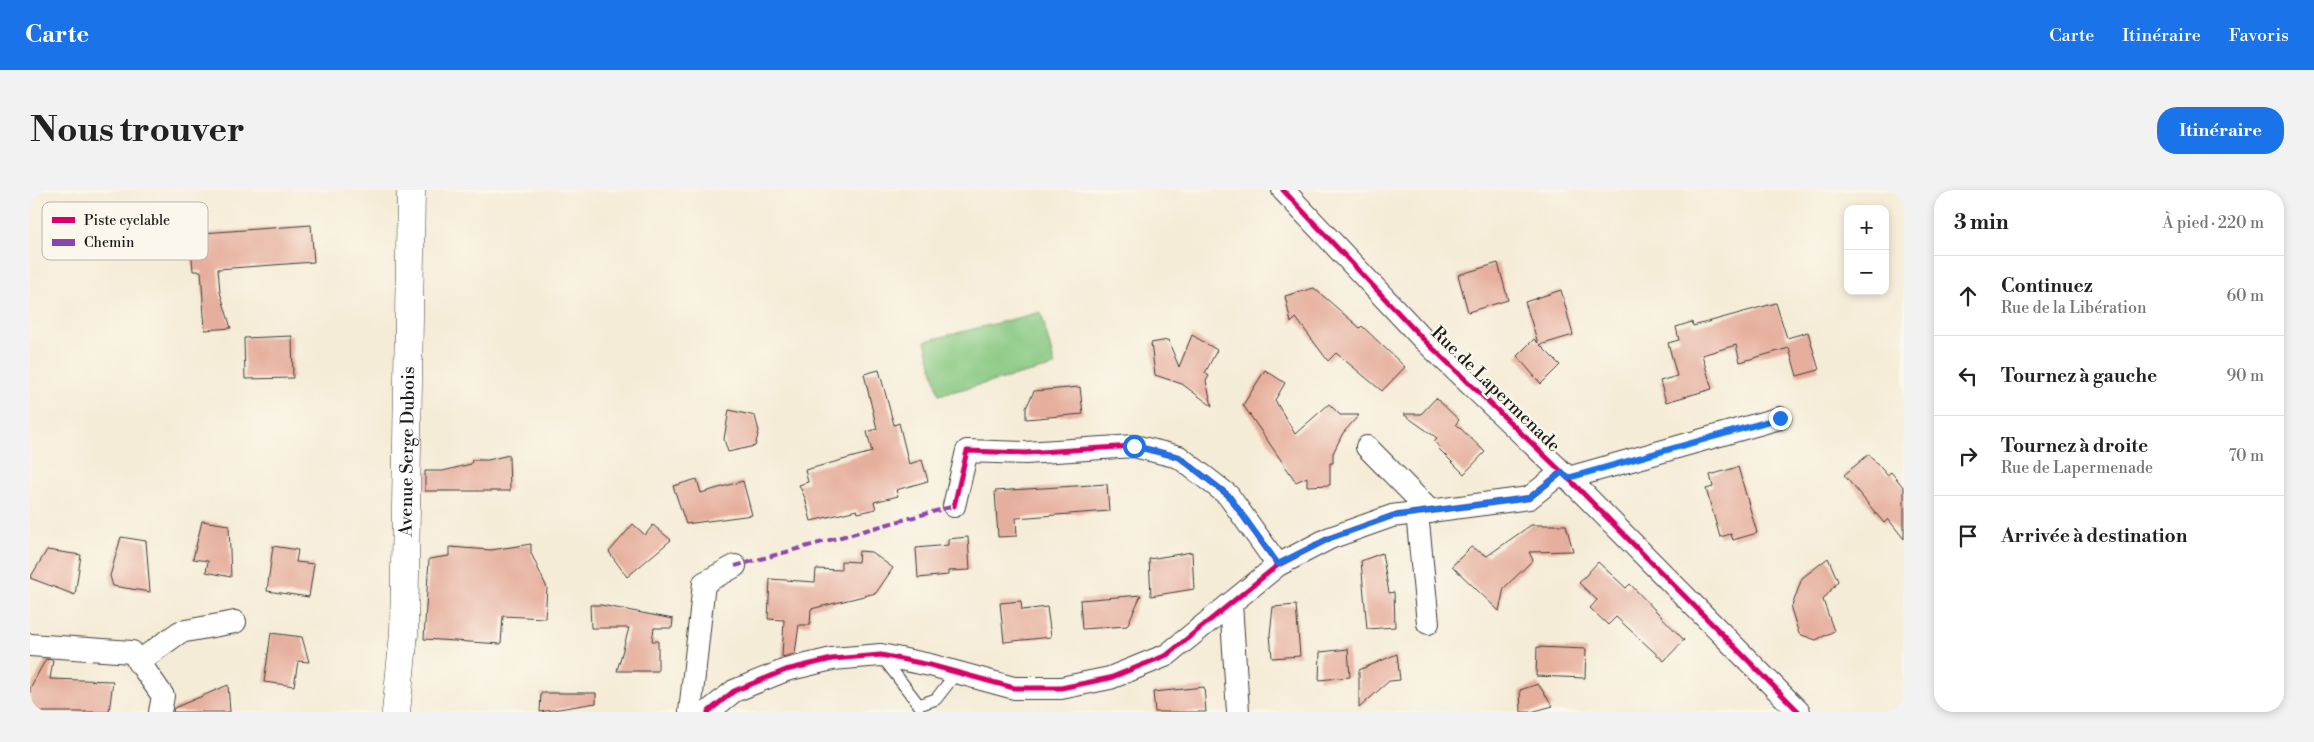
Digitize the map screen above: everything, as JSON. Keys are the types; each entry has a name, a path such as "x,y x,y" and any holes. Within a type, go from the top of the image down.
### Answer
{"street":[{"name":"Avenue Serge Dubois","path":"396,712 404,634 411,190"},
{"name":"Rue de Lapermenade","path":"1283,190 1421,337 1565,475 1799,712"},
{"path":"708,712 734,691 786,670 832,659 881,655 957,672 1014,688 1061,688 1110,678 1166,655 1278,564 1330,538 1392,516 1529,498 1565,475 1780,418"},
{"path":"954,506 968,451 1025,454 1134,446 1179,457 1228,495 1278,564"},
{"path":"1367,447 1424,513 1428,623"},
{"path":"690,712 704,583 735,566"},
{"path":"1231,603 1238,712"},
{"path":"138,662 180,632 235,622"},
{"path":"30,645 132,652 163,696 160,712"}],"lane":[{"path":"881,655 919,705 936,699 957,672"}],"green space":[{"path":"1041,312 1055,366 939,395 925,341"}],"building":[{"path":"311,225 314,262 218,269 220,292 231,328 205,330 201,271 193,271 192,260 208,260 208,233"},
{"path":"1498,263 1508,300 1468,312 1458,275"},
{"path":"1314,288 1360,328 1362,326 1405,367 1382,391 1336,353 1328,361 1296,318 1291,323 1285,296"},
{"path":"1561,290 1573,335 1540,345 1560,365 1541,384 1517,356 1534,339 1538,343 1525,302"},
{"path":"1776,303 1787,338 1808,332 1819,370 1797,376 1789,348 1740,362 1736,345 1702,355 1712,389 1666,402 1660,381 1677,376 1668,343 1679,340 1676,327 1692,322 1693,326"},
{"path":"1192,335 1217,350 1205,373 1209,376 1206,381 1212,406 1182,384 1155,375 1151,343 1168,340 1179,367"},
{"path":"292,336 293,378 245,379 244,338"},
{"path":"879,370 894,425 899,423 909,464 922,460 928,481 896,490 898,496 874,502 876,509 858,513 857,510 811,521 805,498 799,485 808,482 805,470 872,452 867,432 877,429 864,374"},
{"path":"1265,370 1285,383 1275,400 1295,434 1329,404 1340,415 1359,415 1343,433 1333,453 1333,463 1330,463 1330,485 1307,486 1307,477 1296,482 1243,405"},
{"path":"1080,387 1083,414 1026,419 1026,408 1034,391"},
{"path":"1436,398 1459,420 1456,424 1485,452 1464,474 1439,449 1434,441 1437,438 1403,414 1421,414"},
{"path":"729,410 755,416 759,431 755,446 728,452 724,439"},
{"path":"1869,454 1887,475 1891,472 1904,488 1904,539 1888,519 1884,523 1844,475"},
{"path":"509,455 510,491 425,491 425,471 443,471 471,464 472,460 488,460"},
{"path":"1738,467 1757,533 1733,540 1731,534 1720,537 1706,489 1713,487 1710,475"},
{"path":"697,479 701,493 743,481 752,515 686,524 673,486"},
{"path":"1107,484 1109,511 1016,518 1017,536 998,537 995,491"},
{"path":"202,521 229,525 231,577 206,572 208,561 193,559"},
{"path":"633,524 645,535 653,525 671,540 627,577 609,552"},
{"path":"1531,525 1566,525 1573,551 1529,552 1533,560 1504,588 1499,611 1452,566 1471,547 1487,556"},
{"path":"121,537 146,541 150,592 113,586 110,576"},
{"path":"968,537 970,570 948,571 948,575 918,578 916,548 948,545 948,539"},
{"path":"531,544 531,553 547,588 545,618 503,616 501,644 424,639 429,559 449,556 449,547 491,550"},
{"path":"273,546 298,550 296,562 314,564 309,597 267,591"},
{"path":"47,550 81,555 75,595 30,578"},
{"path":"859,551 871,552 893,568 876,593 811,609 810,625 799,625 795,654 782,657 784,620 768,619 770,579 815,582 816,569 841,570 841,561 858,562"},
{"path":"1192,552 1194,589 1151,596 1149,559"},
{"path":"1382,553 1389,593 1394,592 1395,627 1367,629 1361,561"},
{"path":"1828,558 1838,581 1823,600 1834,631 1816,640 1799,634 1791,609 1802,578"},
{"path":"1598,562 1626,588 1630,584 1684,640 1664,661 1616,617 1608,625 1590,608 1597,600 1579,583"},
{"path":"1141,595 1127,626 1082,629 1080,600"},
{"path":"1021,601 1022,610 1047,607 1051,637 1004,642 1000,603"},
{"path":"590,605 601,605 673,619 672,628 654,628 652,641 658,641 658,671 617,671 629,628 591,628"},
{"path":"1296,605 1300,656 1272,658 1270,634 1273,607"},
{"path":"271,633 302,637 309,662 298,661 294,686 264,682"},
{"path":"1537,647 1586,649 1585,678 1536,676"},
{"path":"1348,649 1350,677 1319,680 1320,652"},
{"path":"1397,654 1400,680 1389,681 1359,708 1359,670"},
{"path":"46,659 53,660 50,679 113,681 109,712 36,712 30,707 30,688"},
{"path":"1538,684 1553,706 1531,712 1521,712 1520,690"},
{"path":"228,685 230,712 173,712 174,708"},
{"path":"1204,687 1206,712 1155,712 1153,692"},
{"path":"541,693 596,693 596,703 540,712"}],"marked path":[{"path":"735,566 954,506"}],"cycle path":[{"path":"1283,190 1421,337 1568,478 1799,712"},
{"path":"954,506 967,451 1025,453 1134,446 1179,457 1228,495 1278,565"},
{"path":"708,712 734,691 786,670 832,659 881,655 930,665 1014,688 1061,688 1110,678 1167,655 1278,565 1330,538 1392,516 1529,498 1562,472"}],"route":[{"path":"1134,446 1179,457 1228,495 1278,564 1330,538 1392,516 1529,498 1562,472 1568,478 1780,418"}]}
